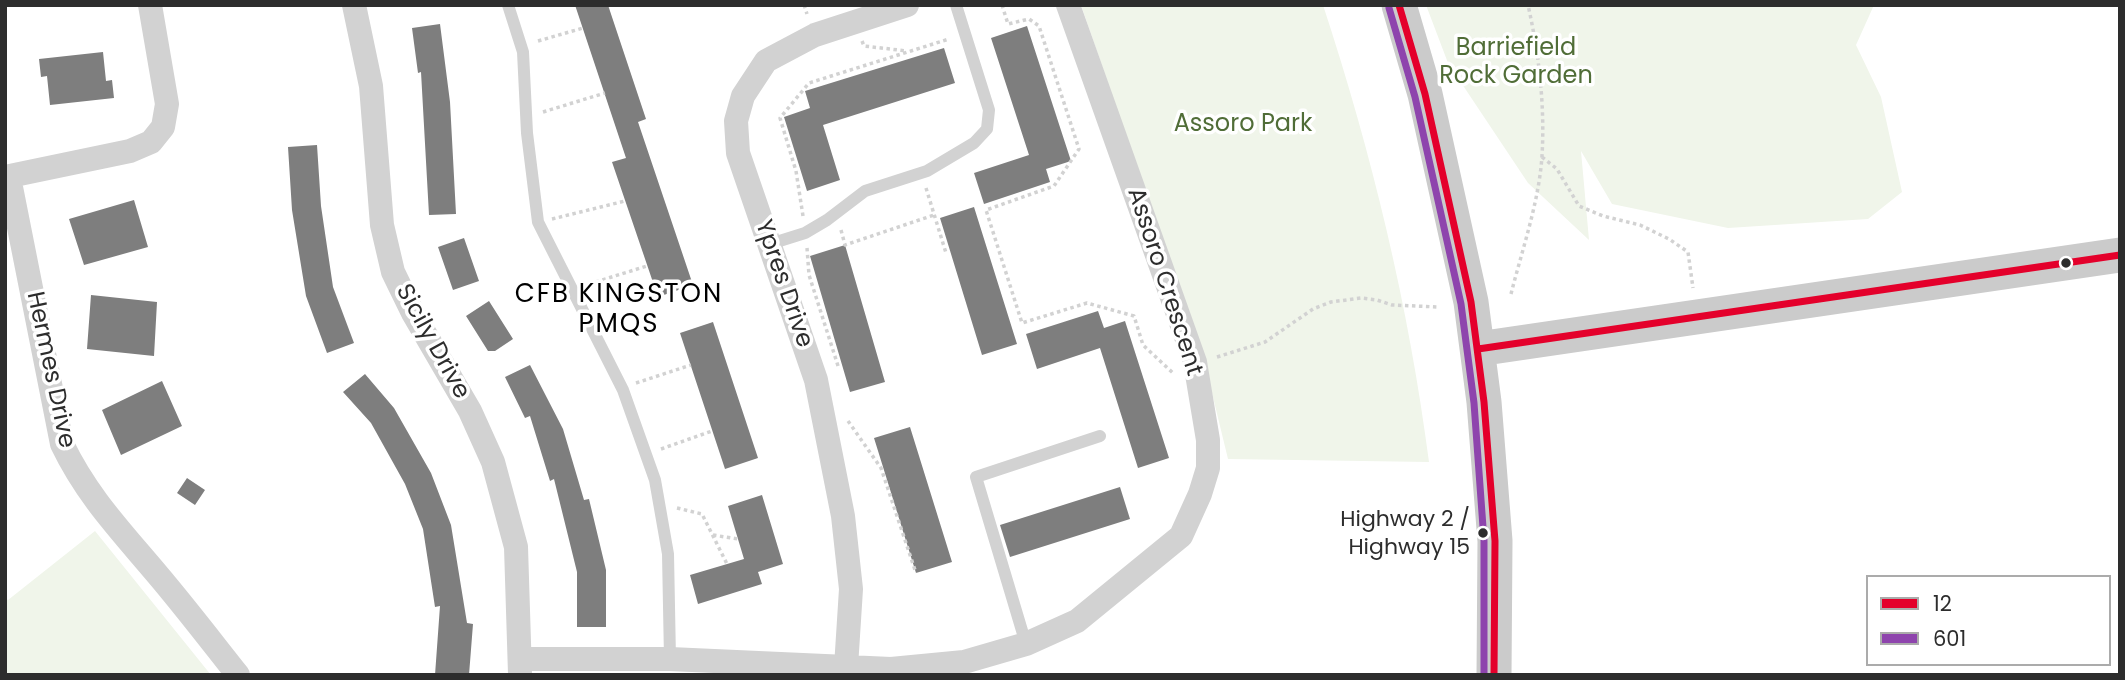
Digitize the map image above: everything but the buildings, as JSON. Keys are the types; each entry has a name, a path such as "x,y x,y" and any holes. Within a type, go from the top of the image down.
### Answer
{"main road":[{"path":"1399,5 1425,94 1447,185 1478,349 1495,541 1494,675"},
{"path":"1478,349 2120,255"}],"street":[{"path":"7,177 130,151 151,142 163,127 167,104 150,5"},
{"name":"Sicily Drive","path":"354,5 371,86 382,225 393,272 413,313 470,411 493,463 516,547 520,667"},
{"name":"Ypres Drive","path":"846,667 851,589 844,516 816,380 738,153 736,121 743,96 766,61 815,35 908,5"},
{"name":"Assoro Crescent","path":"520,667 670,659 891,668 964,662 1026,644 1077,621 1181,536 1200,494 1208,468 1208,439 1195,365 1069,5"},
{"name":"Hermes Drive","path":"7,177 62,444 77,475 97,505 238,675"}],"lane":[{"path":"508,5 521,46 538,222 622,388 656,480 668,554 670,659"},
{"path":"770,244 805,233 865,191 921,173 974,143 987,129 989,110 956,5"},
{"path":"1026,644 976,477 1100,436"}],"path":[{"path":"1002,5 1008,24 1029,19 1039,26 1079,149 1054,186 986,210 1022,323 1087,303 1134,316 1143,345 1174,374 1265,342 1313,309 1331,302 1361,298 1392,305 1438,307"},
{"path":"1511,294 1542,157 1536,45 1528,5"},
{"path":"855,23 864,46 909,51"},
{"path":"521,46 583,28"},
{"path":"804,223 796,171 780,118 809,83 966,34"},
{"path":"526,118 605,93"},
{"path":"1542,157 1557,169 1580,206 1603,216 1640,225 1688,252 1698,318"},
{"path":"921,173 946,253"},
{"path":"538,222 625,201"},
{"path":"845,245 934,215"},
{"path":"806,242 809,275 839,370"},
{"path":"571,290 647,266"},
{"path":"622,388 691,365"},
{"path":"847,420 881,468 916,573"},
{"path":"646,455 712,431"},
{"path":"660,504 702,514 727,564"},
{"path":"713,536 738,539"}],"green space":[{"name":"Assoro Park","path":"1081,5 1323,5 1357,117 1387,231 1411,346 1429,462 1228,459 1204,360"},
{"name":"Barriefield Rock Garden","path":"1426,5 1874,5 1856,45 1881,97 1902,192 1868,219 1728,228 1612,204 1581,151 1589,240 1528,183 1448,63"},
{"path":"95,531 211,675 5,675 5,598 8,600"}],"transit line":[{"name":"12","path":"1399,5 1425,94 1471,302 1484,402 1495,541 1494,675"},
{"name":"601","path":"1389,8 1415,97 1461,304 1474,403 1484,541 1484,675"},
{"name":"12","path":"1478,349 2120,255"}],"place":[{"name":"Highway 2 / Highway 15","path":"1483,533"}],"district":[{"name":"CFB KINGSTON PMQS","path":"619,310"}]}
